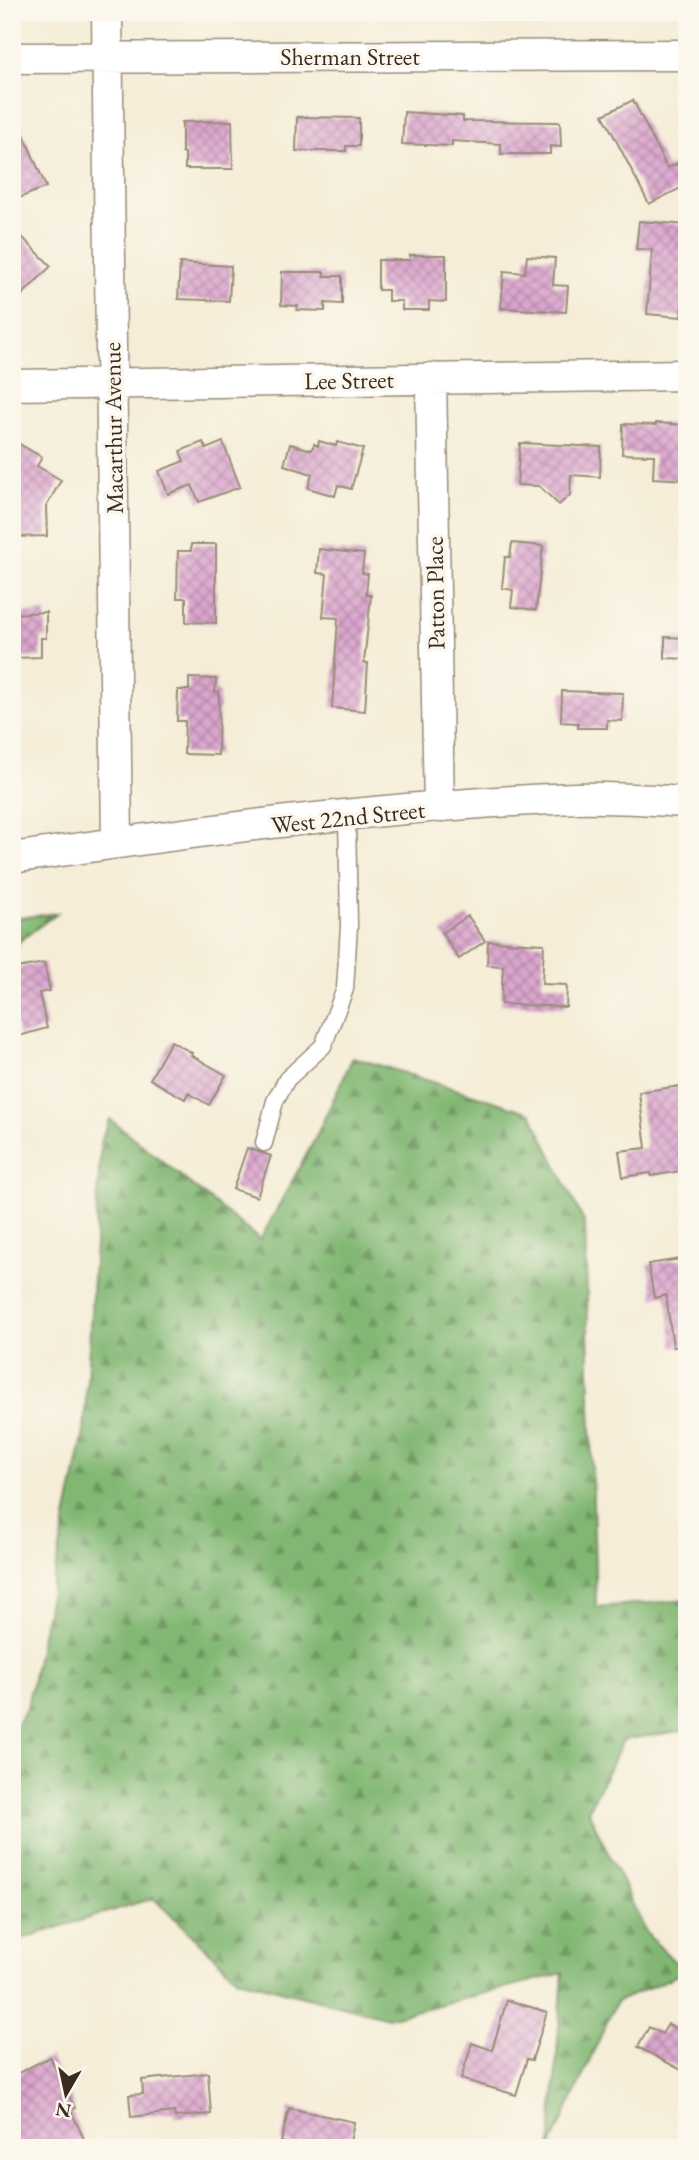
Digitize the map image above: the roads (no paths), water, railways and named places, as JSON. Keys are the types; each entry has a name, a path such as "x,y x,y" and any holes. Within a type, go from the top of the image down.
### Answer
{"street":[{"name":"Macarthur Avenue","path":"107,12 117,843"},
{"name":"Sherman Street","path":"12,58 687,55"},
{"name":"Lee Street","path":"12,385 687,375"},
{"name":"Patton Place","path":"431,378 439,807"},
{"name":"West 22nd Street","path":"12,858 117,843 439,807 578,798 686,802"}],"lane":[{"path":"264,1143 275,1101 287,1079 323,1046 345,989 349,926 347,816"}]}
